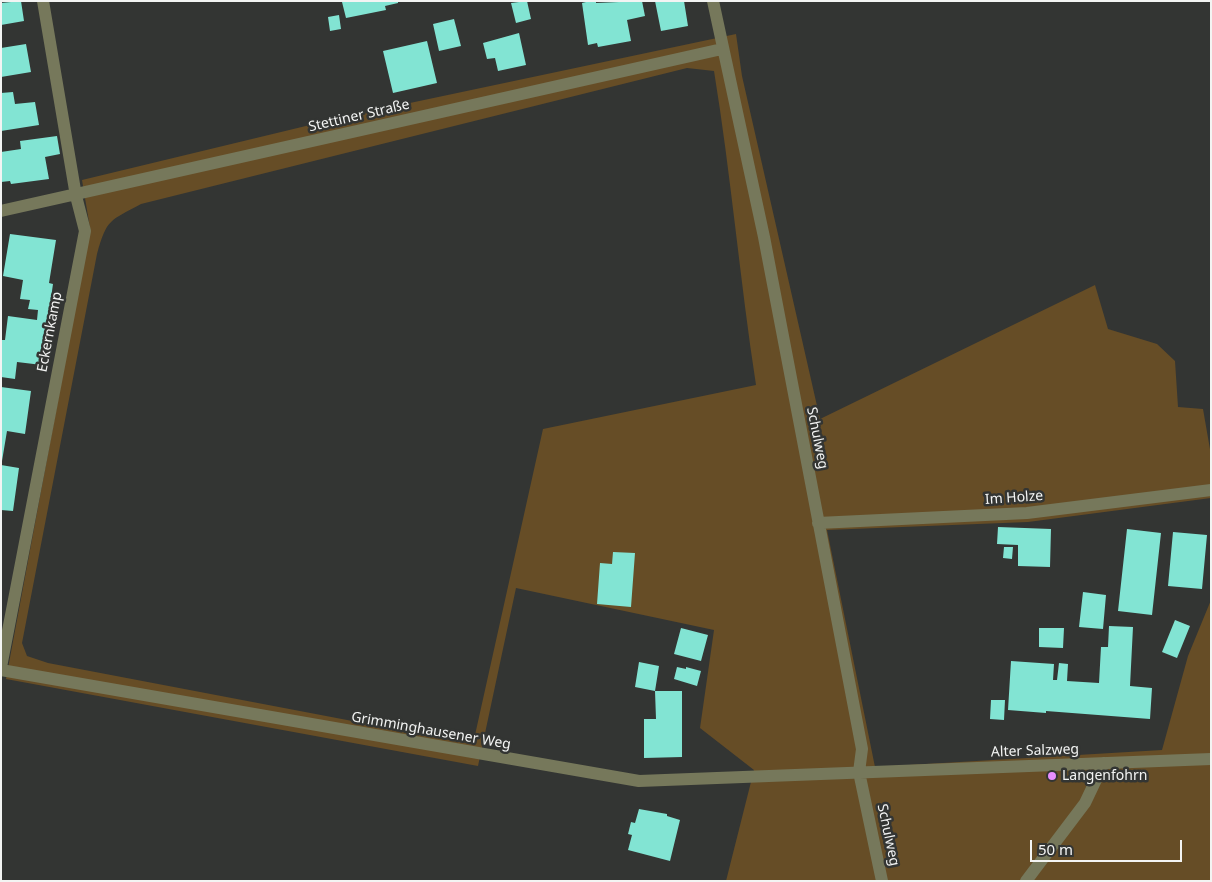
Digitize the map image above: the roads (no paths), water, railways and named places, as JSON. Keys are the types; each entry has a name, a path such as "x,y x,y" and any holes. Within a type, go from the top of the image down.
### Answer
{"street":[{"name":"Eckernkamp","path":"1,668 85,231 76,196 43,1"},
{"name":"Schulweg","path":"713,1 764,237 862,749 859,772 882,881"},
{"name":"Stettiner Straße","path":"1,211 76,196 722,49"},
{"name":"Im Holze","path":"818,523 1027,513 1211,490"},
{"name":"Grimminghausener Weg","path":"1,668 639,781 859,772"},
{"name":"Alter Salzweg","path":"859,772 1211,759"},
{"path":"1026,881 1085,803 1104,763"}],"place":[{"name":"Langenfohrn","path":"1052,776"}]}
